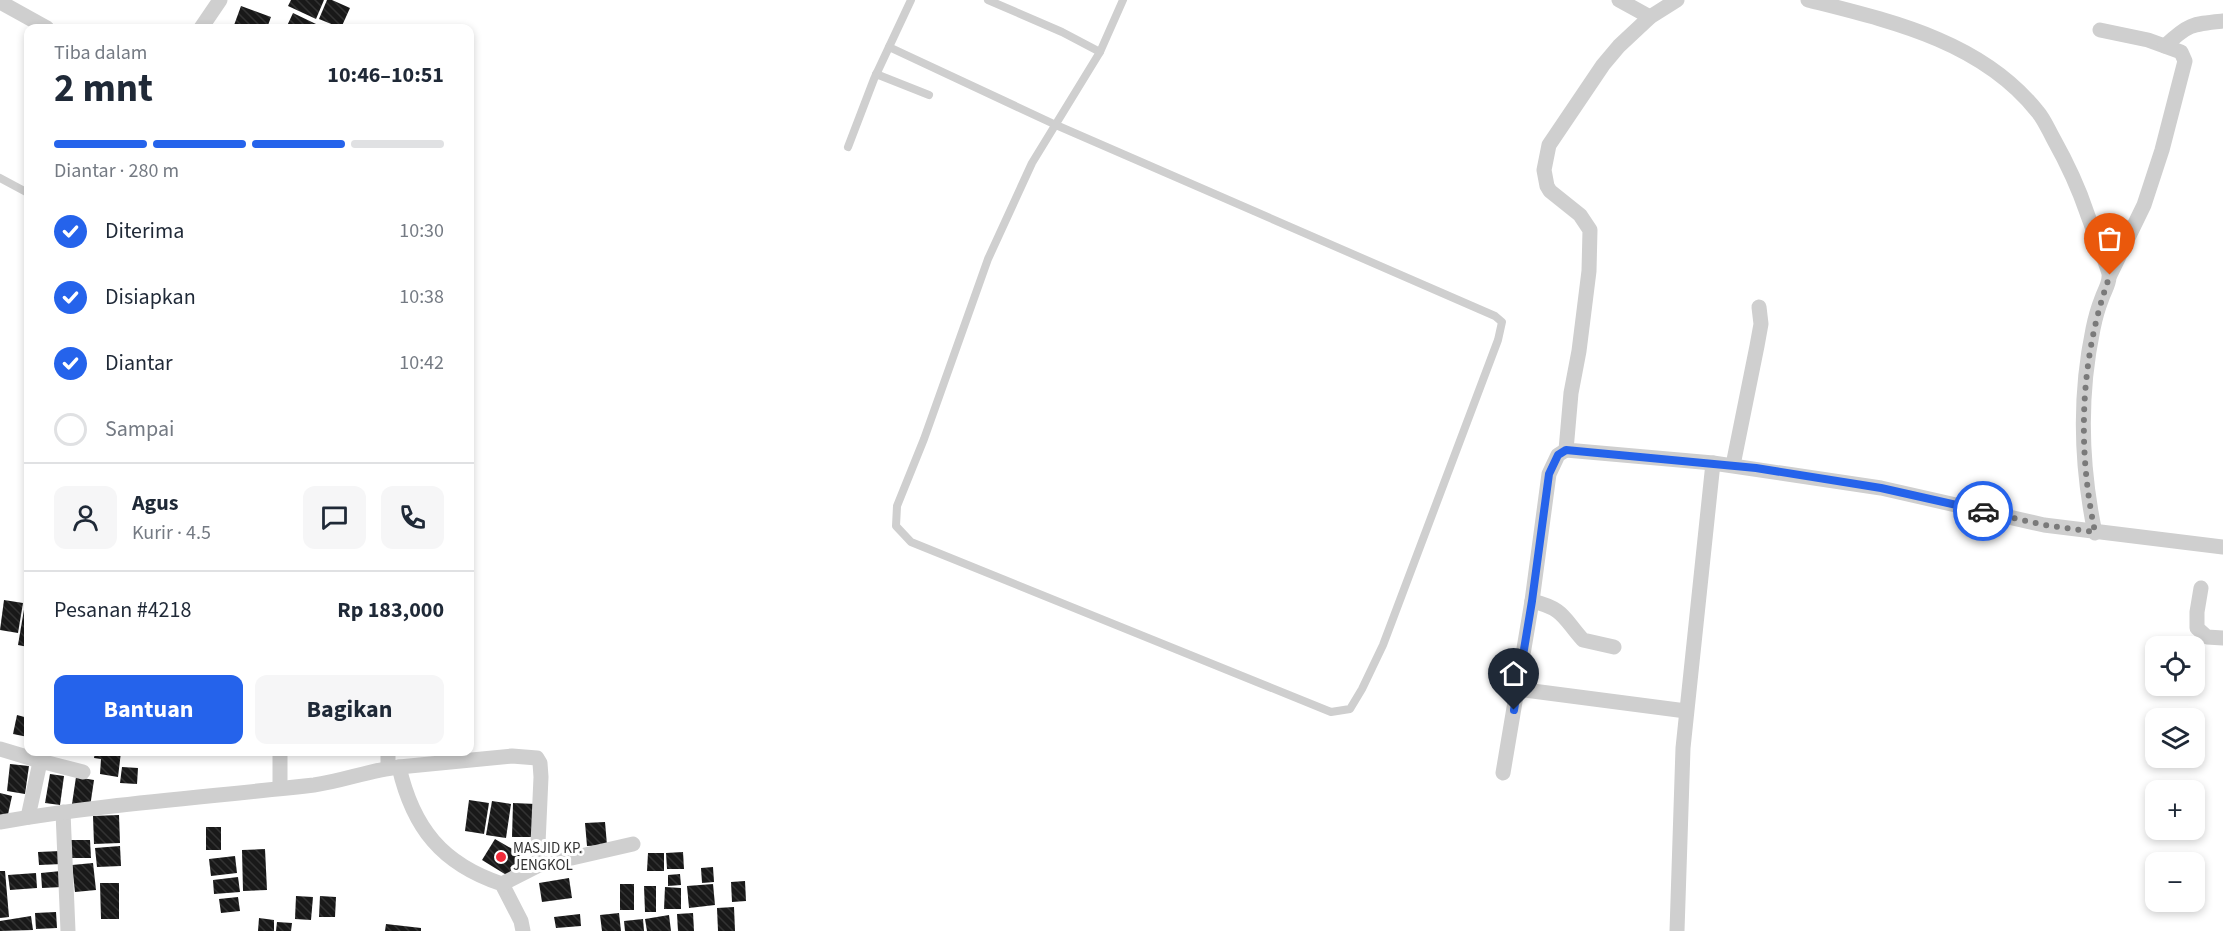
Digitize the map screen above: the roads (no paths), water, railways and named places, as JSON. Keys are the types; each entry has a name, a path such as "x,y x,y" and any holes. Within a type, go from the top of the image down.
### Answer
{"street":[{"path":"204,24 220,0"},
{"path":"1619,0 1650,17"},
{"path":"1566,450 1570,401 1580,351 1589,271 1590,230 1580,215 1550,191 1544,170 1549,145 1603,65 1650,17 1677,0"},
{"path":"1808,0 1926,34 1980,60 2013,84 2039,113 2065,160 2079,188 2110,275"},
{"path":"0,2 40,24"},
{"path":"2165,46 2187,27 2194,24 2223,21"},
{"path":"2095,532 2089,504 2083,447 2085,397 2093,330 2110,275 2144,205 2162,150 2185,61 2181,52 2165,46 2100,30"},
{"path":"1733,465 1761,324 1759,307"},
{"path":"1503,772 1532,601 1549,474 1558,455 1566,450 1733,465 1881,488 2044,525 2223,547"},
{"path":"1677,931 1680,804 1686,711 1713,463"},
{"path":"2201,588 2197,628 2207,636 2223,638"},
{"path":"1532,601 1557,609 1574,626 1583,640 1614,647"},
{"path":"1517,689 1686,711"},
{"path":"0,748 24,753"},
{"path":"28,817 41,756 83,772"},
{"path":"280,756 280,788"},
{"path":"390,756 420,826 444,852 461,866 482,878 502,884 537,866 633,844"},
{"path":"0,822 63,812 318,784 394,768 512,756 537,758 541,768 537,866"},
{"path":"63,812 68,931"},
{"path":"502,884 521,921 523,931"}],"lane":[{"path":"848,147 876,74 911,0"},
{"path":"988,0 1100,52"},
{"path":"889,47 1056,125 1495,316 1502,322 1495,348 1383,645 1350,709 1331,712 911,542 896,526 897,506 924,439 988,259 1032,163 1056,125 1100,52 1123,0"},
{"path":"876,74 929,95"},
{"path":"0,178 24,191"}],"place":[{"name":"MASJID KP. JENGKOL","path":"501,857"}]}
